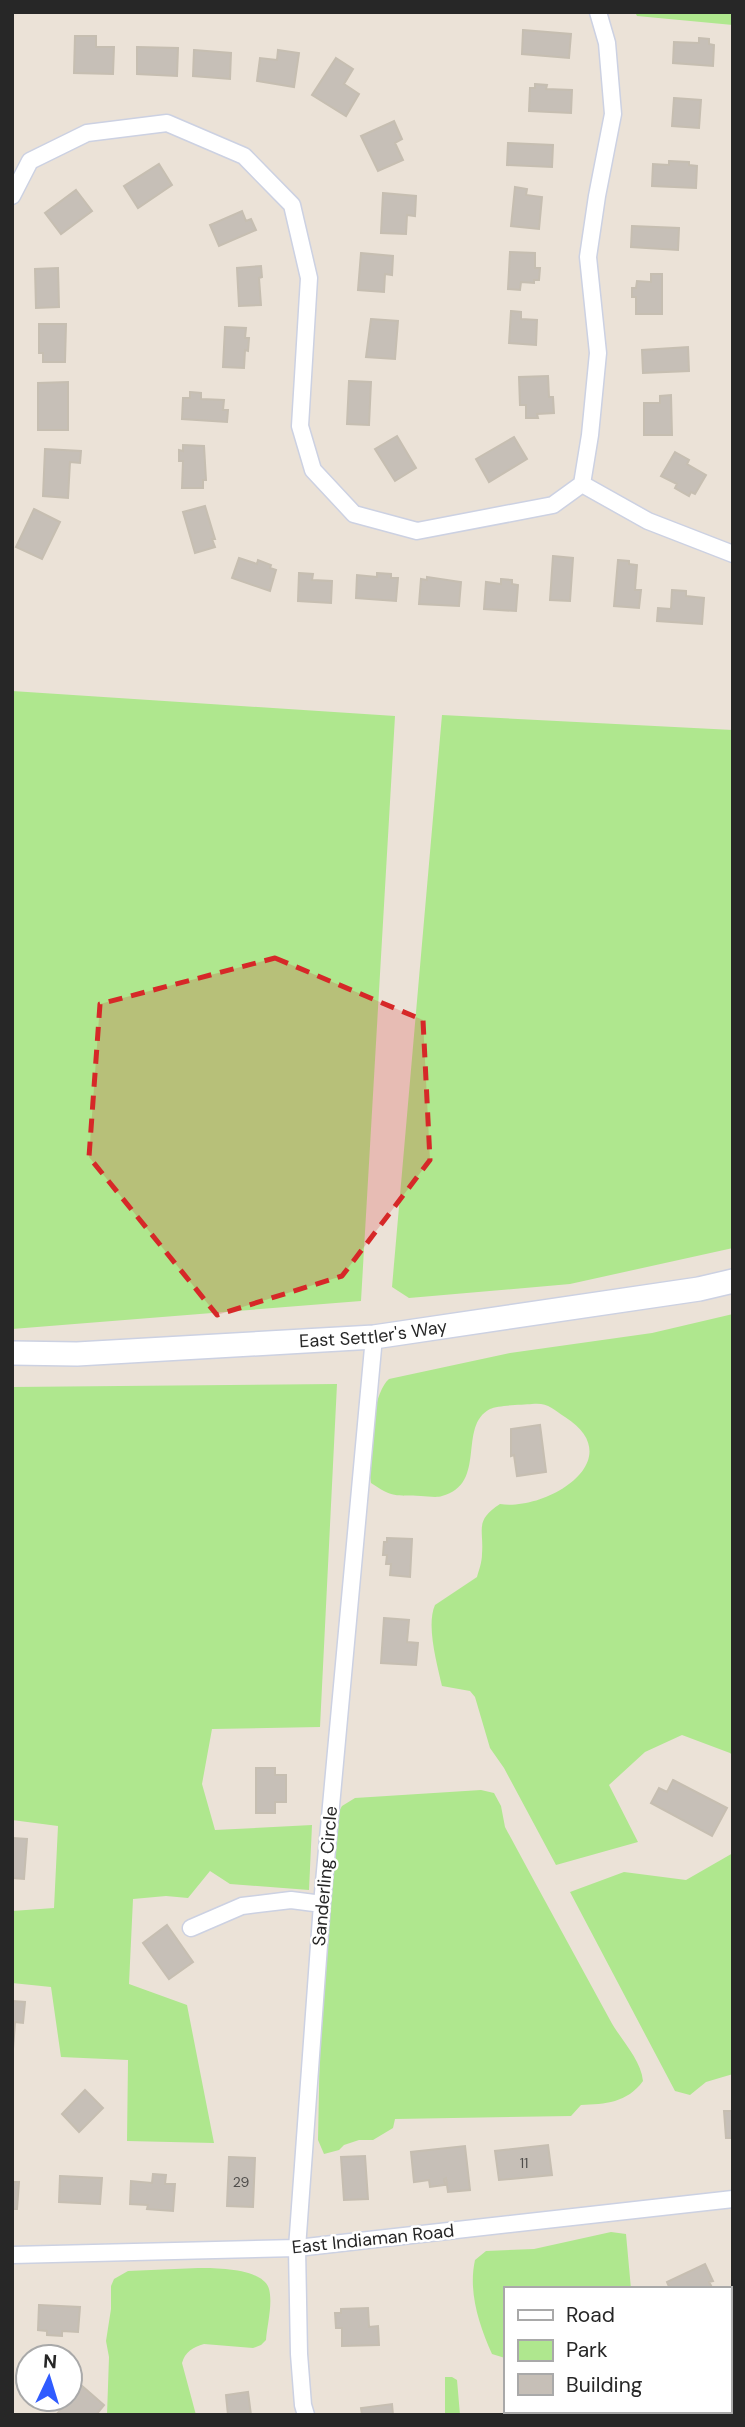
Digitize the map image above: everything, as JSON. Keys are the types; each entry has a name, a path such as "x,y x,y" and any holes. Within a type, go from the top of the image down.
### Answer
{"main road":[{"name":"East Settler's Way","path":"12,1353 77,1354 374,1337 699,1289 733,1281"}],"street":[{"path":"12,196 30,161 87,132 167,123 244,156 292,205 309,278 300,426 313,470 354,514 417,531 554,505 582,484 598,354 588,257 614,114 607,43 598,12"},
{"path":"582,484 648,521 733,554"},
{"name":"Sanderling Circle","path":"306,2415 299,2354 297,2248 322,1904 374,1337"},
{"path":"191,1928 242,1906 291,1900 322,1904"},
{"path":"728,2200 733,2216"},
{"name":"East Indiaman Road","path":"12,2255 297,2248 728,2200"}],"highlighted area":[{"path":"275,958 423,1020 430,1160 342,1276 217,1315 89,1157 100,1004"}],"green space":[{"path":"635,12 733,12 733,25 637,16"},
{"path":"12,691 395,716 361,1301 12,1329"},
{"path":"442,715 733,730 733,1248 570,1284 409,1298 392,1287"},
{"path":"733,1314 733,1756 682,1735 645,1752 609,1785 638,1842 556,1865 504,1768 490,1748 475,1697 470,1691 442,1686 433,1645 432,1623 435,1605 477,1577 482,1557 482,1526 486,1515 500,1504 519,1504 540,1499 559,1491 575,1479 586,1465 589,1449 583,1433 546,1405 490,1409 480,1417 475,1428 469,1468 456,1490 437,1497 394,1495 371,1483 368,1452 376,1405 389,1379 510,1353 652,1333"},
{"path":"337,1384 320,1727 212,1729 202,1784 215,1830 312,1825 309,1890 230,1884 210,1871 188,1898 166,1896 133,1899 129,1984 187,2005 214,2143 127,2141 128,2060 61,2057 51,1987 12,1983 12,1911 54,1908 58,1826 12,1820 12,1387"},
{"path":"481,1790 494,1793 501,1806 505,1827 610,2020 634,2057 643,2081 623,2098 607,2103 581,2105 571,2116 395,2119 393,2128 373,2140 359,2140 324,2154 318,2140 320,2038 338,1813 342,1806 355,1798"},
{"path":"733,1853 733,2074 706,2082 690,2095 675,2091 570,1892 624,1872 686,1880"},
{"path":"611,2232 626,2234 631,2287 504,2287 504,2358 492,2354 476,2308 473,2284 475,2260 486,2251 534,2249"},
{"path":"198,2268 249,2273 265,2282 270,2301 266,2340 253,2348 204,2344 187,2353 182,2363 196,2415 107,2415 109,2357 106,2341 114,2279 128,2271"},
{"path":"445,2377 457,2380 460,2415 445,2415"}],"building":[{"path":"523,30 571,34 569,58 522,54"},
{"path":"75,36 96,36 96,47 114,47 113,74 74,73"},
{"path":"699,38 709,39 709,44 714,45 713,66 673,63 674,42 699,43"},
{"path":"137,47 178,48 177,76 137,74"},
{"path":"194,50 231,53 230,79 193,76"},
{"path":"278,50 299,53 294,87 257,81 260,58 277,60"},
{"path":"336,58 353,69 344,84 359,94 346,116 312,95"},
{"path":"535,84 547,85 546,89 572,90 571,113 529,111 530,88 535,88"},
{"path":"674,98 701,100 699,128 672,126"},
{"path":"394,121 402,139 395,143 403,160 378,171 361,136"},
{"path":"508,143 553,145 552,167 507,165"},
{"path":"669,161 689,162 689,165 697,166 696,188 652,186 653,164 669,165"},
{"path":"159,164 172,185 138,208 124,186"},
{"path":"515,187 527,189 526,195 542,197 539,229 511,226"},
{"path":"76,190 92,211 61,234 45,213"},
{"path":"383,193 416,196 415,216 407,215 406,234 381,233"},
{"path":"242,211 246,221 251,219 256,230 219,246 210,225"},
{"path":"632,226 679,228 678,250 631,247"},
{"path":"510,252 535,253 535,268 540,268 539,280 534,280 534,283 521,282 520,290 508,289"},
{"path":"361,253 393,256 392,275 385,274 384,292 358,290"},
{"path":"261,266 261,305 239,306 237,268"},
{"path":"58,268 59,307 36,308 35,269"},
{"path":"651,274 662,274 662,314 636,314 636,297 632,297 632,288 636,288 637,281 651,282"},
{"path":"511,311 521,312 521,319 537,320 536,345 509,343"},
{"path":"371,319 398,321 395,359 366,357"},
{"path":"39,324 66,324 65,362 43,362 43,353 39,353"},
{"path":"225,327 246,328 245,338 249,338 244,368 223,367"},
{"path":"688,347 689,371 643,373 642,350"},
{"path":"548,376 549,397 553,397 554,413 537,414 538,418 526,418 526,405 520,405 519,377"},
{"path":"349,381 371,382 369,425 347,424"},
{"path":"68,382 68,430 38,430 38,383"},
{"path":"190,392 201,393 201,399 224,400 223,410 228,410 227,422 182,419 183,398 190,398"},
{"path":"671,395 672,435 644,435 644,403 660,403 660,396"},
{"path":"397,436 416,468 395,481 375,449"},
{"path":"514,437 527,459 489,482 476,459"},
{"path":"183,445 204,446 206,480 203,480 203,488 182,488 183,461 179,461 179,450 183,451"},
{"path":"45,449 81,451 80,463 70,462 68,498 43,496"},
{"path":"675,452 689,460 687,464 706,475 695,494 691,492 689,496 675,488 677,484 661,476"},
{"path":"205,506 215,547 195,553 183,512"},
{"path":"34,509 60,522 42,559 16,547"},
{"path":"553,556 573,558 570,601 550,600"},
{"path":"239,558 257,564 258,560 276,570 270,591 232,578"},
{"path":"618,560 637,565 635,590 641,590 639,608 614,606"},
{"path":"299,573 313,574 312,580 332,581 331,603 298,601"},
{"path":"377,573 391,574 391,578 398,578 396,601 356,598 357,575 377,577"},
{"path":"427,577 461,582 459,606 419,604 421,579 427,580"},
{"path":"501,579 512,580 512,584 518,585 516,611 484,609 486,582 501,584"},
{"path":"672,590 686,591 686,596 704,598 702,624 657,621 658,608 671,609"},
{"path":"540,1425 546,1472 517,1476 514,1455 511,1456 511,1429"},
{"path":"387,1538 412,1539 410,1577 390,1575 391,1564 386,1564 387,1555 383,1555"},
{"path":"384,1618 409,1620 407,1642 418,1643 416,1665 381,1663"},
{"path":"256,1768 275,1768 275,1775 286,1775 286,1802 275,1802 275,1813 256,1813"},
{"path":"673,1780 727,1808 712,1836 651,1803 659,1788 667,1792"},
{"path":"12,1838 27,1839 24,1879 12,1878"},
{"path":"167,1925 193,1962 169,1979 143,1943"},
{"path":"12,2001 25,2002 23,2023 15,2022 13,2049"},
{"path":"85,2090 103,2108 79,2132 62,2114"},
{"path":"724,2111 733,2111 733,2138 726,2138"},
{"path":"548,2145 552,2175 499,2180 495,2151"},
{"path":"465,2146 470,2190 448,2192 446,2178 445,2185 430,2187 429,2180 414,2182 411,2152"},
{"path":"365,2156 368,2199 344,2200 341,2157"},
{"path":"229,2157 255,2158 253,2207 227,2206"},
{"path":"153,2174 166,2175 165,2184 175,2184 173,2211 147,2209 148,2205 130,2204 131,2181 152,2183"},
{"path":"60,2176 102,2178 100,2204 59,2202"},
{"path":"12,2182 19,2182 17,2209 12,2209"},
{"path":"705,2264 713,2281 709,2282 712,2287 669,2287 667,2282"},
{"path":"39,2305 80,2307 78,2332 62,2331 62,2336 47,2335 47,2331 38,2330"},
{"path":"368,2308 369,2327 378,2326 379,2345 342,2346 342,2328 336,2328 335,2313 341,2313 341,2309"},
{"path":"84,2388 104,2405 96,2415 56,2415 84,2413"},
{"path":"248,2392 251,2415 228,2415 226,2395"},
{"path":"392,2404 393,2415 362,2415 361,2408"}]}
